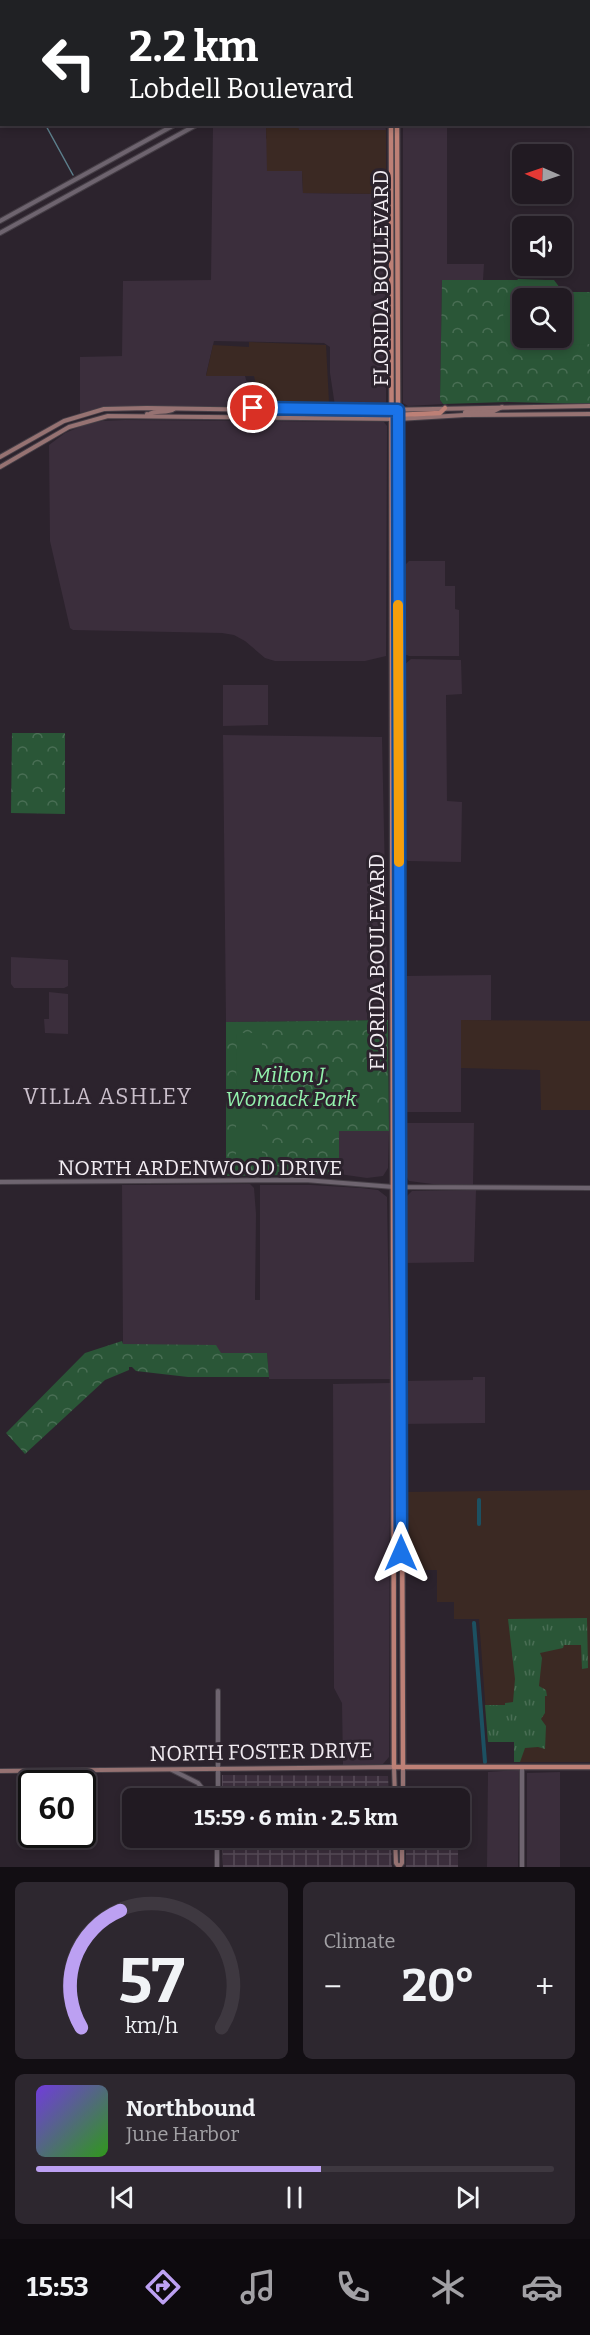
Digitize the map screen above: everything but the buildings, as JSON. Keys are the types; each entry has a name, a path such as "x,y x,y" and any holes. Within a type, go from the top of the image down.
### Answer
{"main road":[{"name":"FLORIDA BOULEVARD","path":"391,126 394,180 395,414 398,512 397,1187 394,1266 398,1513"},
{"name":"FLORIDA BOULEVARD","path":"394,180 397,126"},
{"path":"465,415 465,412 494,411 503,406"},
{"path":"0,467 69,427 97,418 125,415 259,417 434,414 440,413 445,408 590,406"},
{"path":"147,408 147,416"},
{"path":"147,416 152,412 168,412 175,408"},
{"path":"0,457 46,429 82,414 104,409 253,408 395,414 590,414"},
{"path":"226,417 231,414 248,414 253,408"},
{"path":"259,417 262,413 278,412 282,409"},
{"name":"FLORIDA BOULEVARD","path":"395,414 392,512 397,1027"},
{"path":"46,429 46,440"},
{"path":"392,512 398,512"},
{"path":"393,699 396,717 399,718"},
{"name":"FLORIDA BOULEVARD","path":"395,1788 400,1266 397,1187"},
{"path":"394,1266 400,1266"},
{"name":"FLORIDA BOULEVARD","path":"398,1593 403,1788"},
{"name":"NORTH FOSTER DRIVE","path":"0,1771 590,1767"},
{"path":"396,1848 396,1863 399,1867 402,1863 402,1848"}],"street":[{"path":"0,220 172,126"},
{"path":"0,233 194,126"},
{"name":"NORTH ARDENWOOD DRIVE","path":"0,1182 305,1180 397,1187 590,1188"},
{"path":"218,1691 218,1788"},
{"path":"522,1767 522,1867"},
{"path":"172,1770 198,1783 202,1788"},
{"path":"217,1848 217,1867"}],"shaded area":[{"path":"213,126 266,126 266,138 302,171 303,193 386,194 386,403 383,407 335,406 330,373 330,347 324,343 214,341 206,375 245,376 250,393 247,406 119,406 80,413 80,357 122,356 123,281 211,280"},
{"path":"266,126 298,126 299,130 386,130 386,194 303,193 302,171 267,171"},
{"path":"298,126 385,126 386,130 298,130"},
{"path":"403,126 447,126 447,264 484,264 483,280 442,280 440,400 443,404 408,406 403,403"},
{"path":"249,342 326,345 329,402 327,406 264,407 260,402 254,376 206,376 213,345 249,347"},
{"path":"102,421 384,422 387,426 386,656 365,661 275,661 265,658 234,635 222,633 73,630 70,628 50,541 49,445 65,433 82,426"},
{"path":"409,561 445,561 445,586 455,586 455,609 459,610 459,656 409,656 404,654 403,567"},
{"path":"411,659 461,660 462,694 446,695 447,801 462,802 461,862 408,861 404,857 404,665"},
{"path":"223,685 268,685 268,725 223,726"},
{"path":"223,735 382,737 388,1020 226,1022"},
{"path":"11,957 68,960 68,986 64,988 14,988 11,984"},
{"path":"491,975 491,1020 461,1021 461,1112 405,1112 404,976"},
{"path":"49,992 68,994 68,1034 45,1033 44,1019 49,1019"},
{"path":"461,1020 590,1021 590,1110 541,1110 540,1070 461,1068"},
{"path":"405,1123 474,1123 473,1185 440,1185 409,1181 405,1174"},
{"path":"339,1131 389,1131 388,1168 383,1176 367,1178 339,1174"},
{"path":"250,1184 254,1188 256,1214 255,1300 260,1300 260,1185 361,1188 378,1190 387,1197 390,1379 269,1379 267,1353 221,1353 123,1344 122,1185"},
{"path":"476,1190 474,1262 405,1263 405,1198 412,1191"},
{"path":"473,1377 485,1377 485,1423 401,1424 401,1381 473,1380"},
{"path":"390,1383 389,1757 383,1764 343,1765 342,1703 334,1688 333,1384"},
{"path":"590,1490 590,1762 514,1762 514,1742 488,1742 479,1619 454,1619 454,1602 437,1602 437,1570 407,1570 406,1492"},
{"path":"519,1770 518,1867 487,1867 488,1772"},
{"path":"560,1772 560,1867 527,1867 527,1773"},
{"path":"222,1775 388,1776 389,1788 222,1788"},
{"path":"222,1848 391,1848 392,1867 223,1867"},
{"path":"406,1848 458,1848 458,1867 406,1867"}],"green space":[{"path":"518,279 546,280 546,288 512,288"},
{"path":"442,280 554,280 560,288 512,288 512,348 572,348 572,292 590,292 590,404 507,402 443,404 440,400"},
{"path":"512,289 512,324 505,324 503,318 508,295"},
{"path":"572,293 590,297 590,344 572,345"},
{"path":"12,733 65,733 65,814 11,813"},
{"name":"Milton J. Womack Park","path":"388,1020 389,1131 339,1131 339,1174 226,1176 226,1022"},
{"path":"237,1033 262,1033 262,1091 236,1090"},
{"path":"236,1106 262,1106 262,1164 236,1164"},
{"path":"122,1341 123,1344 216,1345 221,1353 267,1353 269,1377 188,1377 136,1371 129,1367 129,1370 105,1380 25,1454 6,1433 85,1353"},
{"path":"587,1618 588,1668 582,1669 581,1645 564,1645 563,1648 540,1653 542,1658 539,1686 546,1690 547,1696 545,1696 545,1713 541,1719 546,1726 545,1749 525,1748 520,1762 514,1762 514,1742 488,1742 485,1705 505,1705 505,1703 513,1702 515,1679 508,1619"}],"waterway":[{"path":"46,126 73,175"},
{"path":"479,1500 479,1524"},
{"path":"474,1623 485,1762"}],"slow traffic":[{"path":"398,605 399,862"}],"district":[{"name":"VILLA ASHLEY","path":"108,1096"}],"route":[{"path":"253,408 333,411 398,410 401,1553"}]}
